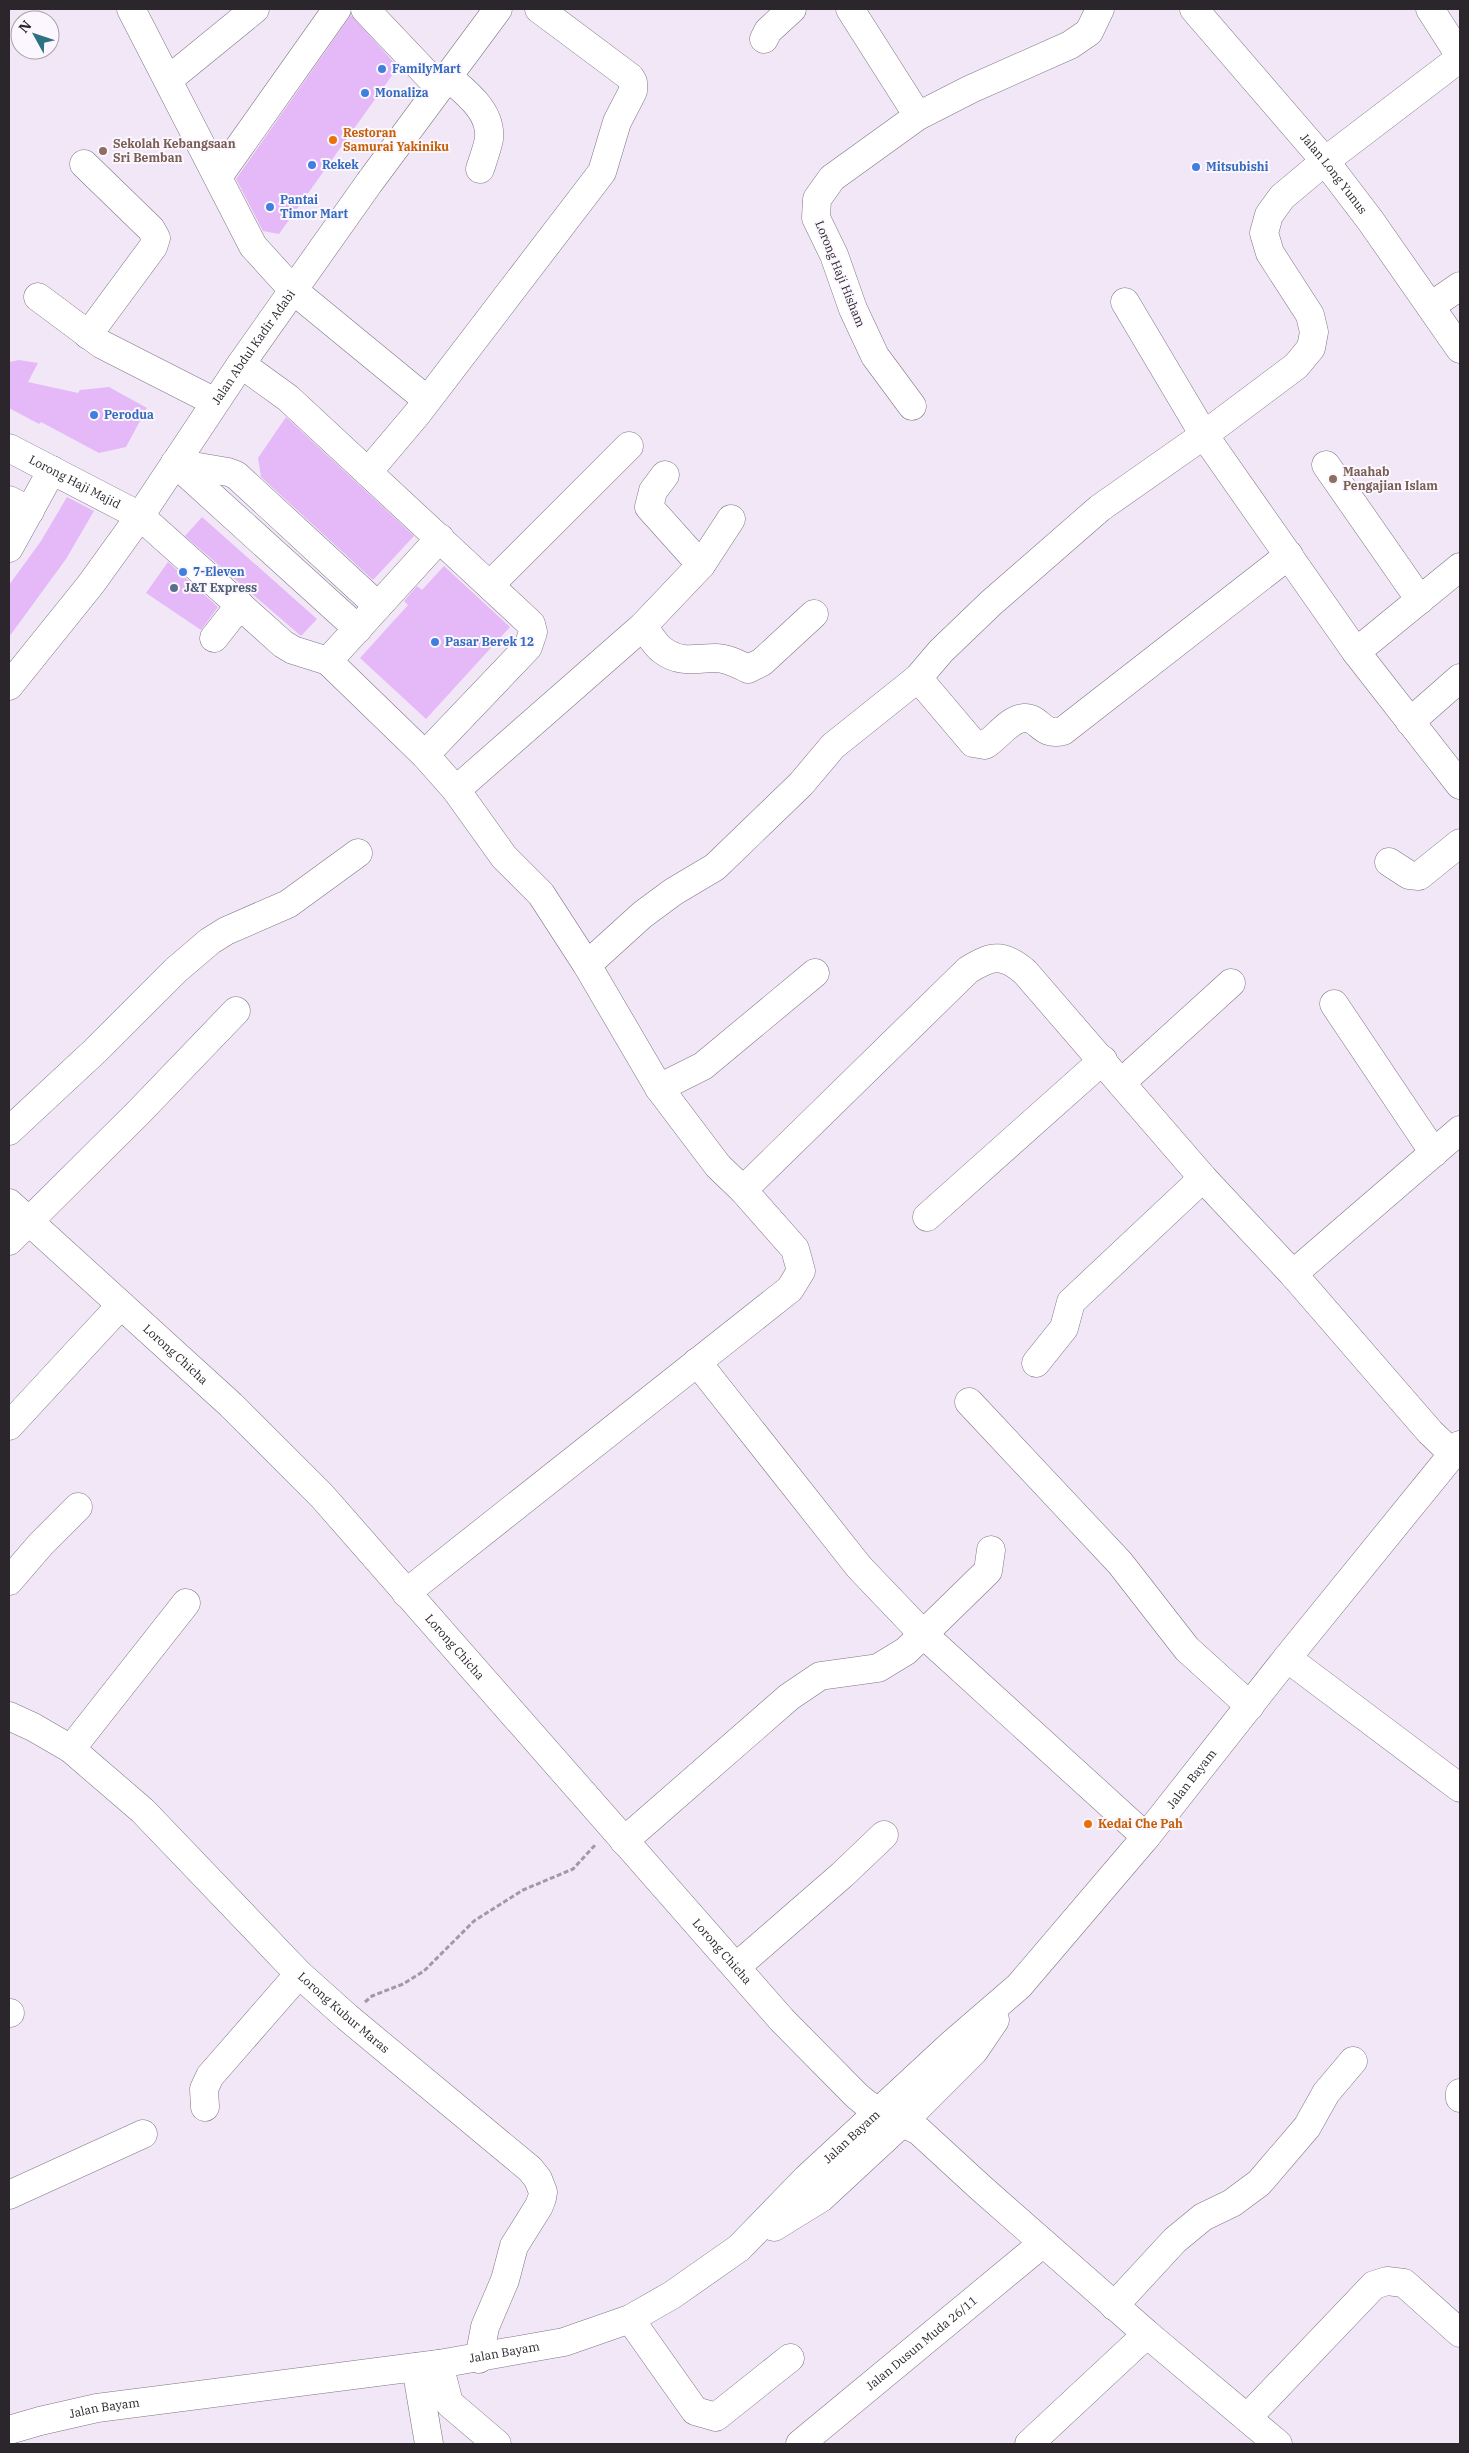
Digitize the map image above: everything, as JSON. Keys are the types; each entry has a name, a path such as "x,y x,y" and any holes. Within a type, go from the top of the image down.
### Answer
{"street":[{"path":"131,9 253,246 293,290 427,400"},
{"path":"168,80 255,9"},
{"path":"218,177 337,9"},
{"path":"366,9 443,81 478,106 486,121 489,138 480,169"},
{"name":"Jalan Abdul Kadir Adabi","path":"9,686 91,584 140,516 215,402 293,290 443,81 498,9"},
{"path":"368,472 427,400 602,172 617,122 633,91 633,82 630,78 539,9"},
{"path":"764,39 768,31 792,9"},
{"path":"850,9 918,116"},
{"name":"Lorong Haji Hisham","path":"912,406 875,356 852,309 834,254 816,218 817,199 832,178 918,116 971,89 1070,45 1089,32 1100,9"},
{"path":"586,965 642,915 673,892 715,867 801,784 834,746 918,678 941,651 991,603 1100,508 1204,435 1296,366 1311,348 1314,332 1310,315 1270,253 1264,233 1269,215 1282,197 1460,58 1430,9"},
{"name":"Jalan Long Yunus","path":"1197,10 1325,162 1370,220 1460,349"},
{"path":"84,164 151,229 156,238 153,247 88,335"},
{"path":"1430,306 1460,286"},
{"path":"38,297 88,335 215,402"},
{"path":"1125,302 1204,435 1356,652 1460,785"},
{"path":"241,364 288,398 527,618 533,632 532,640 528,647 425,755"},
{"path":"491,584 629,446"},
{"name":"Lorong Haji Majid","path":"9,448 140,516 283,644 293,650 328,662"},
{"path":"175,463 236,475 378,606"},
{"path":"175,463 358,629"},
{"path":"1326,465 1420,600"},
{"path":"9,548 20,505 52,470"},
{"path":"664,475 652,491 650,507 701,565"},
{"path":"456,790 642,626 701,565 730,519"},
{"path":"406,1593 790,1289 801,1271 795,1249 743,1190 718,1166 659,1088 586,965 541,894 504,857 456,790 425,755 328,662 440,538"},
{"path":"918,678 973,743 985,745 1013,723 1024,718 1034,721 1043,730 1054,734 1063,731 1289,555"},
{"path":"1356,652 1460,567"},
{"path":"214,638 240,605"},
{"path":"642,626 662,650 682,660 697,661 716,658 734,662 748,669 762,662 814,614"},
{"path":"1410,722 1460,678"},
{"path":"1389,862 1408,875 1419,876 1460,843"},
{"path":"9,1131 176,970 210,941 226,931 288,904 358,853"},
{"path":"743,1190 968,970 982,961 997,957 1012,961 1025,972 1203,1178 1293,1274 1430,1432 1456,1450"},
{"path":"659,1088 703,1066 815,973"},
{"path":"1121,1083 1231,983"},
{"path":"1334,1004 1434,1153"},
{"path":"9,1241 19,1212 138,1113 236,1011"},
{"path":"927,1217 1103,1060"},
{"path":"1293,1274 1460,1130"},
{"path":"1036,1363 1064,1328 1071,1302 1203,1178"},
{"name":"Lorong Chicha","path":"19,1212 232,1405 322,1496 782,2020 857,2096 919,2131 1114,2306 1278,2444"},
{"path":"9,1426 121,1306"},
{"path":"697,1362 859,1567 923,1634 1146,1837"},
{"path":"969,1402 1120,1562 1187,1650 1250,1706"},
{"name":"Jalan Bayam","path":"9,2430 97,2408 479,2359 564,2342 630,2319 672,2296 739,2248 806,2180 892,2116 974,2051 1019,1986 1146,1837 1287,1658 1456,1450"},
{"path":"9,1581 41,1544 78,1507"},
{"path":"618,1834 789,1697 820,1676 878,1668 906,1651 988,1571 991,1550"},
{"path":"71,1749 186,1603"},
{"path":"1287,1658 1460,1788"},
{"name":"Lorong Kubur Maras","path":"9,1716 33,1727 71,1749 143,1811 299,1974 347,2017 530,2169 538,2179 543,2192 540,2206 514,2246 506,2280 485,2327 479,2359"},
{"path":"736,1967 842,1875 884,1835"},
{"path":"205,2107 204,2089 210,2076 299,1974"},
{"path":"1114,2306 1175,2240 1203,2216 1232,2203 1259,2183 1308,2127 1326,2093 1353,2061"},
{"path":"1460,2093 1460,2098"},
{"path":"9,2195 143,2134"},
{"name":"Jalan Dusun Muda 26/11","path":"800,2444 1043,2243"},
{"path":"1247,2418 1374,2286 1387,2281 1404,2283 1419,2294 1460,2333"},
{"path":"630,2319 695,2411 705,2415 716,2417 790,2358"},
{"path":"1030,2444 1147,2334"},
{"path":"427,2366 429,2444"},
{"path":"427,2366 449,2403 497,2444"}],"path":[{"path":"347,2017 372,1996 404,1984 424,1971 474,1922 523,1890 572,1869 618,1834"}],"building":[{"path":"351,15 398,67 279,234 263,231 236,179"},
{"name":"Perodua","path":"19,360 38,363 28,382 78,393 80,390 109,387 147,408 126,447 99,453 41,422 39,424 9,408 9,362"},
{"path":"286,417 414,536 373,580 261,477 258,458"},
{"path":"67,497 94,511 66,559 9,637 9,585 41,541"},
{"path":"202,517 317,619 301,636 185,536"},
{"path":"168,562 218,607 201,630 146,593"},
{"name":"Pasar Berek 12","path":"444,566 510,627 426,719 360,658 408,605 404,601 417,586 422,590"}],"place":[{"name":"FamilyMart","path":"382,69"},
{"name":"Monaliza","path":"365,93"},
{"name":"Restoran Samurai Yakiniku","path":"333,140"},
{"name":"Sekolah Kebangsaan Sri Bemban","path":"103,151"},
{"name":"Rekek","path":"312,165"},
{"name":"Mitsubishi","path":"1196,167"},
{"name":"Pantai Timor Mart","path":"270,207"},
{"name":"Perodua","path":"94,415"},
{"name":"Maahab Pengajian Islam","path":"1333,479"},
{"name":"7-Eleven","path":"183,572"},
{"name":"J&T Express","path":"174,588"},
{"name":"Pasar Berek 12","path":"435,642"},
{"name":"Kedai Che Pah","path":"1088,1824"}]}
